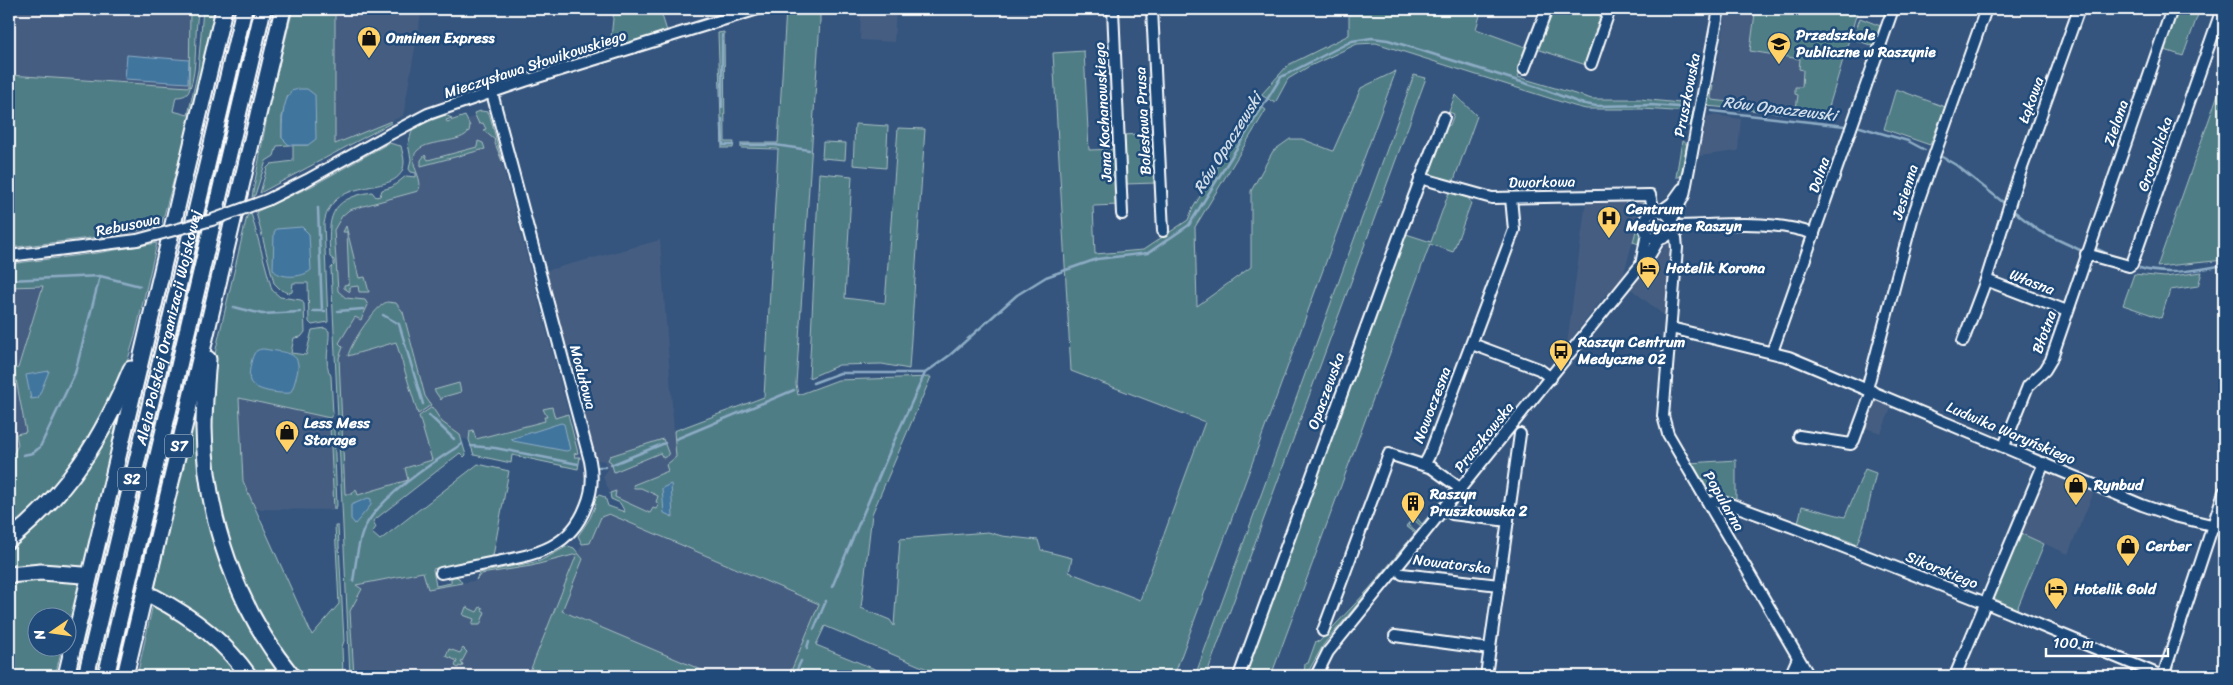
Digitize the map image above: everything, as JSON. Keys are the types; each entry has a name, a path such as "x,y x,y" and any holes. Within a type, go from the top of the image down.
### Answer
{"highway":[{"path":"66,676 224,9"},
{"name":"Aleja Polskiej Organizacji Wojskowej","path":"86,676 244,9"},
{"name":"Aleja Polskiej Organizacji Wojskowej","path":"106,676 263,9"},
{"name":"S7","path":"126,676 284,9"},
{"path":"210,317 204,428 206,465 212,501 221,540 244,599 261,632 292,676"},
{"path":"9,540 52,501 86,457 106,425 148,326"},
{"path":"9,575 40,572 82,575"},
{"path":"154,597 204,629 235,659 249,676"}],"street":[{"name":"Mieczysława Słowikowskiego","path":"331,168 415,120 492,93 758,9"},
{"name":"Jana Kochanowskiego","path":"1113,9 1122,214"},
{"name":"Bolesława Prusa","path":"1152,9 1163,231"},
{"path":"1524,69 1546,9"},
{"path":"1591,64 1610,9"},
{"name":"Pruszkowska","path":"1671,226 1684,195 1719,9"},
{"name":"Dolna","path":"1772,352 1893,9"},
{"name":"Jesienna","path":"1870,390 1913,216 1986,9"},
{"name":"Łąkowa","path":"2010,201 2079,9"},
{"name":"Zielona","path":"2087,251 2172,9"},
{"name":"Grocholicka","path":"2087,251 2129,266 2132,264 2222,9"},
{"name":"Modułowa","path":"441,573 533,554 557,544 574,528 583,514 589,499 591,485 590,461 492,93"},
{"name":"Opaczewska","path":"1239,676 1420,178 1444,117"},
{"name":"Rebusowa","path":"9,256 137,240 212,220 267,200 331,168"},
{"name":"Dworkowa","path":"1420,178 1486,197 1648,195 1651,196 1657,211"},
{"name":"Pruszkowska","path":"1657,211 1670,204 1685,186"},
{"name":"Nowoczesna","path":"1323,631 1387,456 1392,453 1424,464 1472,344 1514,230 1511,198"},
{"name":"Własna","path":"1963,341 1986,280 2010,201"},
{"path":"1670,328 1677,248 1676,238 1671,226 1667,214 1657,211 1645,220 1644,227 1652,237 1660,238 1671,226 1750,224 1778,226 1814,234"},
{"name":"Pruszkowska","path":"1641,265 1647,233"},
{"name":"Pruszkowska","path":"1316,676 1328,652 1461,490 1641,265 1645,263 1660,238"},
{"name":"Błotna","path":"2004,446 2028,386 2051,360 2087,251"},
{"name":"Własna","path":"1986,280 2067,312"},
{"name":"Ludwika Waryńskiego","path":"1670,328 1772,352 1870,390 2142,505 2224,528"},
{"name":"Popularna","path":"1670,328 1663,416 1670,439 1809,676"},
{"path":"1472,344 1539,369 1551,378"},
{"path":"1800,436 1850,444 1854,440 1870,390"},
{"name":"Nowatorska","path":"1486,676 1520,434"},
{"path":"1955,676 2044,463"},
{"path":"1424,464 1438,471 1461,490"},
{"path":"2163,676 2224,492"},
{"name":"Sikorskiego","path":"1709,504 1717,501 1730,504 1986,603 2163,676"},
{"path":"1452,514 1508,522"},
{"name":"Nowatorska","path":"1402,574 1499,585"},
{"path":"1395,636 1490,649"},
{"path":"1790,676 1798,658"}],"shaded area":[{"path":"9,9 190,9 189,87 9,75"},
{"path":"335,9 422,9 403,116 335,145"},
{"path":"861,9 896,9 894,42 860,40"},
{"name":"Przedszkole Publiczne w Raszynie","path":"1738,9 1851,33 1828,112 1711,99 1727,11"},
{"path":"127,55 189,60 188,83 125,79"},
{"path":"307,89 315,95 316,139 308,145 289,145 282,138 284,107 291,91"},
{"path":"1713,115 1741,119 1738,151 1699,156 1707,116"},
{"path":"475,116 491,122 580,457 575,460 459,438 387,497 344,495 333,227 351,201 418,189 411,148"},
{"path":"1644,200 1623,277 1610,294 1607,293 1567,344 1586,201"},
{"path":"302,227 309,234 311,270 297,276 285,276 276,272 273,269 274,233 276,229"},
{"path":"660,240 682,528 612,497 603,477 608,469 604,461 597,460 593,450 545,271"},
{"path":"1666,245 1672,245 1666,317 1631,289"},
{"path":"43,286 18,367 66,359 9,468 9,287"},
{"path":"264,349 290,354 297,361 297,374 290,393 262,389 250,381 253,356 257,351"},
{"path":"49,371 38,398 31,399 26,375"},
{"name":"Less Mess Storage","path":"239,398 330,418 334,510 256,509 243,481"},
{"path":"1872,398 1892,406 1881,433 1862,427"},
{"path":"561,423 564,424 570,450 566,451 513,441 511,439"},
{"path":"2046,471 2094,492 2068,554 2020,533"},
{"path":"671,484 673,517 664,513 662,488"},
{"path":"368,498 371,499 371,505 355,524 351,519 351,505"},
{"path":"609,514 819,604 789,676 716,676 562,611 583,559 577,554 582,544 590,543 601,516"},
{"path":"577,554 528,676 354,676 350,611 362,589 355,585 423,572 428,589 478,580 480,574 531,566"}],"green space":[{"path":"190,9 199,9 194,72 188,93 176,97 173,111 188,115 198,70 203,9 217,9 191,117 161,226 114,235 9,248 9,75 189,87"},
{"path":"293,9 335,9 335,144 391,121 391,123 260,193 267,168 271,164 293,161 293,145 308,145 288,95 282,117 282,138 289,145 277,146 274,156 266,161 255,195 252,197 270,101"},
{"path":"614,9 660,9 667,31 610,48"},
{"path":"786,9 820,9 796,384 798,395 838,380 931,377 872,514 861,608 890,620 894,626 900,539 988,532 1002,536 1038,540 1041,550 1072,558 1069,572 1140,600 1205,422 1071,371 1053,53 1084,51 1089,150 1116,149 1119,205 1093,206 1095,254 1143,250 1188,220 1193,208 1256,103 1266,110 1195,227 1197,306 1251,267 1251,191 1273,151 1290,139 1302,139 1333,151 1361,88 1396,71 1174,676 1006,676 996,672 995,676 974,676 967,673 965,676 944,676 825,626 816,645 887,674 887,676 789,676 819,604 609,514 601,517 590,543 582,544 578,536 590,518 596,504 593,503 594,498 599,495 605,497 608,506 625,512 620,503 611,499 610,493 616,491 615,497 650,513 653,508 656,509 659,504 656,502 658,496 641,488 634,488 633,485 668,471 666,465 676,457 674,431 764,397 778,149 741,148 741,143 778,143"},
{"path":"1349,9 1482,9 1476,29 1528,48 1518,77 1592,99 1640,99 1690,104 1688,112 1643,109 1586,109 1376,43 1357,44 1308,67 1288,79 1275,103 1261,95 1288,65 1349,35"},
{"path":"1552,9 1606,9 1586,65 1537,49"},
{"path":"1738,9 1858,9 1826,117 1706,106 1711,85 1713,85 1712,100 1796,109 1798,95 1795,94 1795,87 1802,87 1803,70 1799,69 1800,59 1750,51 1755,13"},
{"path":"2176,9 2200,9 2183,56 2162,49"},
{"path":"1860,18 1883,27 1876,47 1853,39"},
{"path":"724,32 725,142 734,142 733,148 722,148 718,33"},
{"path":"1414,75 1426,78 1206,676 1195,676"},
{"path":"2224,77 2224,260 2157,267"},
{"path":"1896,89 1945,107 1930,145 1884,129"},
{"path":"1455,95 1477,116 1453,183 1436,178 1428,173 1428,166 1442,128 1450,125 1454,114 1449,112"},
{"path":"488,112 490,116 502,161 495,140 483,130 486,129 483,123 479,124 474,113"},
{"path":"1688,112 1693,113 1690,125 1686,126"},
{"path":"445,115 452,118 446,120 447,122 465,116 470,126 469,131 459,138 430,144 418,150 415,155 414,165 420,181 418,191 349,210 342,216 334,230 338,291 346,298 365,300 368,305 361,320 355,317 339,343 343,347 339,358 345,494 352,494 356,489 358,495 408,480 405,468 432,460 419,416 432,407 442,422 460,435 466,455 464,457 460,453 373,521 376,527 372,533 380,540 478,464 509,471 493,556 433,569 436,586 451,583 451,575 459,578 462,583 428,589 423,572 356,585 362,589 350,611 354,676 350,676 331,268 334,265 334,260 330,257 331,221 339,205 347,200 357,195 372,192 376,197 380,196 382,190 392,187 406,176 416,177 416,173 411,172 409,169 411,159 408,144 413,128"},
{"path":"855,124 888,126 886,168 853,165"},
{"path":"898,128 925,129 909,369 882,364 839,365 809,378 819,173 852,176 845,298 885,303"},
{"path":"1154,133 1156,183 1125,184 1123,135"},
{"path":"478,141 483,143 485,149 421,166 421,160 425,155 428,160 477,147"},
{"path":"1682,141 1687,144 1681,176 1676,177"},
{"path":"823,142 846,143 845,160 822,158"},
{"path":"389,143 401,146 404,162 401,174 392,181 353,191 340,197 330,207 324,224 328,322 312,325 309,322 308,283 293,283 292,292 289,293 281,290 274,283 256,212 312,186"},
{"path":"237,183 120,676 117,676 233,184"},
{"path":"213,189 98,676 94,676 209,190"},
{"path":"1449,192 1468,197 1471,203 1453,252 1430,244 1271,676 1245,676 1405,237 1403,233 1431,242"},
{"path":"186,195 189,195 76,676 72,676 76,658 78,658 78,651"},
{"path":"1644,200 1646,200 1648,206 1639,223 1642,241 1639,241 1639,244 1633,242"},
{"path":"251,213 272,290 280,297 301,300 304,304 305,332 301,337 294,338 291,353 306,355 312,330 325,328 329,331 327,365 331,376 333,414 330,418 239,398 243,481 312,635 339,604 335,526 338,526 344,641 342,647 343,676 297,676 264,628 230,551 211,467 211,379 216,349 247,216"},
{"path":"346,226 359,278 365,277 369,292 359,292 358,286 350,287 350,292 344,288 344,285 349,284 347,232 343,232"},
{"path":"157,243 135,336 123,376 72,471 9,535 9,462 18,445 16,434 26,432 14,369 18,368 43,286 9,287 9,264"},
{"path":"2202,272 2198,286 2170,290 2161,318 2123,305 2134,274 2165,277"},
{"path":"387,302 396,303 403,312 425,396 431,405 418,414 396,342 348,356 353,343 364,326 377,310"},
{"path":"459,383 461,392 443,397 441,400 434,390"},
{"path":"200,393 213,525 287,676 257,676 247,662 155,588"},
{"path":"124,401 84,567 81,569 9,569 9,546"},
{"path":"552,407 555,418 568,414 578,453 574,454 575,457 580,457 578,469 512,455 511,463 474,455 469,440 470,431 473,430 476,439 545,421 544,417 547,417 543,409"},
{"path":"330,426 334,430 337,506 334,510"},
{"path":"663,439 669,455 663,458 660,453 614,472 611,462 608,460 610,456"},
{"path":"1736,460 1736,500 1725,496 1707,494 1689,463"},
{"path":"1865,469 1876,473 1865,522 1857,544 1798,523 1802,506 1845,517"},
{"path":"1452,487 1422,527 1413,519 1408,525 1417,533 1324,644 1309,670 1304,673 1305,664 1308,663 1316,641 1319,642 1369,589 1415,533 1406,526 1415,516 1422,524"},
{"path":"2020,533 2044,544 2017,609 1993,598"},
{"path":"568,546 574,548 583,559 562,611 716,676 528,676 577,554 531,566 481,574 476,580 479,573 540,561"},
{"path":"33,578 81,583 74,608 28,608 28,658 60,658 55,676 9,676 9,581"},
{"path":"153,604 200,636 221,654 241,676 137,676"},
{"path":"466,607 477,612 480,607 483,608 482,610 485,612 480,625 472,625 474,619 463,615"},
{"path":"463,648 467,652 461,663 463,664 462,667 459,666 458,668 455,666 457,661 446,656 449,649 460,653"}],"waterway":[{"path":"722,35 722,107"},
{"name":"Rów Opaczewski","path":"813,383 840,373 925,373 950,355 1017,295 1046,277 1097,259 1148,253 1189,225 1281,77 1352,41 1372,38 1388,40 1537,87 1580,103 1596,106 1651,105 1692,108"},
{"name":"Rów Opaczewski","path":"1712,111 1845,126"},
{"path":"722,119 723,145 733,145"},
{"name":"Rów Opaczewski","path":"1860,127 1908,141 1925,150"},
{"path":"742,145 775,145 809,150"},
{"name":"Rów Opaczewski","path":"1942,157 1956,165 2004,203"},
{"path":"318,208 322,311"},
{"name":"Rów Opaczewski","path":"2015,212 2039,231 2080,250"},
{"name":"Rów Opaczewski","path":"2097,249 2114,257"},
{"name":"Rów Opaczewski","path":"2140,268 2171,272 2224,265"},
{"name":"Rów Opaczewski","path":"9,280 100,276 140,286"},
{"path":"23,455 33,453 40,447 75,373 100,276"},
{"name":"Rów Opaczewski","path":"234,307 262,314 300,312"},
{"name":"Rów Opaczewski","path":"338,311 363,309"},
{"name":"Rów Opaczewski","path":"313,311 325,311"},
{"name":"Rów Opaczewski","path":"383,315 399,324 423,404"},
{"path":"832,587 925,373"},
{"name":"Rów Opaczewski","path":"676,439 794,390"},
{"name":"Rów Opaczewski","path":"429,415 454,439"},
{"name":"Rów Opaczewski","path":"611,465 665,443"},
{"path":"353,581 360,541 371,517 381,505 407,482 462,444"},
{"name":"Rów Opaczewski","path":"471,446 495,448 578,464"},
{"name":"Rów Opaczewski","path":"599,467 605,467"},
{"path":"814,629 826,601"},
{"path":"807,648 809,641"},
{"path":"794,676 801,661"}],"tunnel":[{"path":"83,575 116,581 154,597"}],"place":[{"name":"Onninen Express","path":"369,59"},
{"name":"Przedszkole Publiczne w Raszynie","path":"1779,65"},
{"name":"Centrum Medyczne Raszyn","path":"1609,239"},
{"name":"Hotelik Korona","path":"1648,289"},
{"name":"Raszyn Centrum Medyczne 02","path":"1561,372"},
{"name":"Less Mess Storage","path":"287,453"},
{"name":"Rynbud","path":"2076,506"},
{"name":"Raszyn Pruszkowska 2","path":"1413,524"},
{"name":"Cerber","path":"2128,567"},
{"name":"Hotelik Gold","path":"2056,610"}]}
